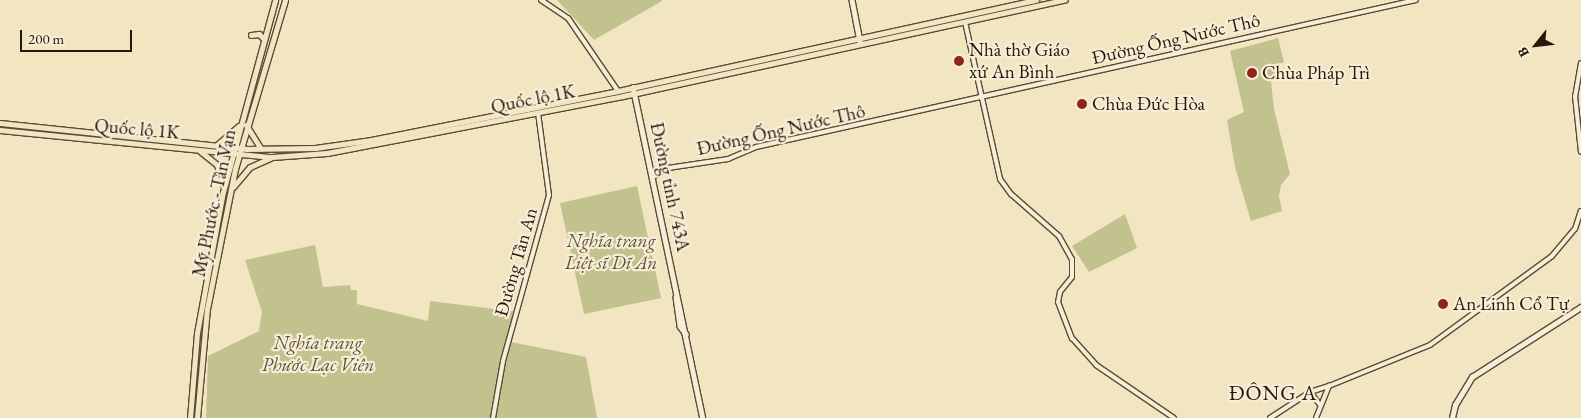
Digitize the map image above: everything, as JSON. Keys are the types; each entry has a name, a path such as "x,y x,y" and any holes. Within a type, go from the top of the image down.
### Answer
{"main road":[{"name":"Mỹ Phước - Tân Vạn","path":"197,418 207,309 237,151 275,0"},
{"name":"Mỹ Phước - Tân Vạn","path":"243,125 285,0"},
{"path":"852,0 861,44"},
{"name":"Quốc lộ 1K","path":"0,130 198,149 237,151 308,149 371,140 623,96 633,90 1036,0"},
{"name":"Quốc lộ 1K","path":"0,123 216,145 272,157 372,146 618,91 633,90 861,44 1065,0"},
{"path":"963,16 965,22"},
{"path":"251,35 259,34 264,39"},
{"name":"Đường tỉnh 743A","path":"633,90 703,418"},
{"path":"618,91 623,96"},
{"path":"216,145 229,138 243,125 261,150"},
{"path":"198,149 217,165 225,187"},
{"name":"Mỹ Phước - Tân Vạn","path":"190,418 197,333 225,187 237,151"},
{"path":"231,190 246,170 272,157"},
{"path":"1452,418 1454,405 1472,377 1581,307"}],"street":[{"path":"541,0 556,7 572,22 618,91"},
{"name":"Đường Ống Nước Thô","path":"653,177 668,168 728,159 756,147 982,99 1416,0"},
{"path":"965,22 1000,179 1011,194 1059,236 1072,260 1072,276 1060,292 1058,302 1075,344 1107,374 1174,418"},
{"path":"1581,63 1575,96 1581,152"},
{"name":"Đường Tân An","path":"493,418 503,360 549,195 538,110"},
{"path":"1270,418 1310,392 1430,345 1552,256 1575,229 1581,212"},
{"path":"1316,418 1329,386"},
{"path":"1310,392 1320,405"}],"green space":[{"path":"557,0 662,0 662,1 594,40"},
{"path":"1278,38 1284,62 1277,65 1279,74 1271,82 1274,109 1290,174 1281,185 1279,196 1282,211 1251,221 1235,167 1227,120 1244,112 1230,51"},
{"name":"Nghĩa trang Liệt sĩ Dĩ An","path":"637,186 661,298 584,314 560,203"},
{"path":"1125,214 1137,248 1089,272 1072,246"},
{"name":"Nghĩa trang Phước Lạc Viên","path":"315,245 323,287 350,285 351,290 357,290 357,304 428,321 430,301 518,312 511,342 586,357 597,418 206,418 208,356 259,331 262,312 245,260"}],"place":[{"name":"Nhà thờ Giáo xứ An Bình","path":"959,61"},
{"name":"Chùa Pháp Trì","path":"1252,73"},
{"name":"Chùa Đức Hòa","path":"1082,104"},
{"name":"An Linh Cổ Tự","path":"1443,304"}],"district":[{"name":"ĐÔNG A","path":"1273,393"}]}
